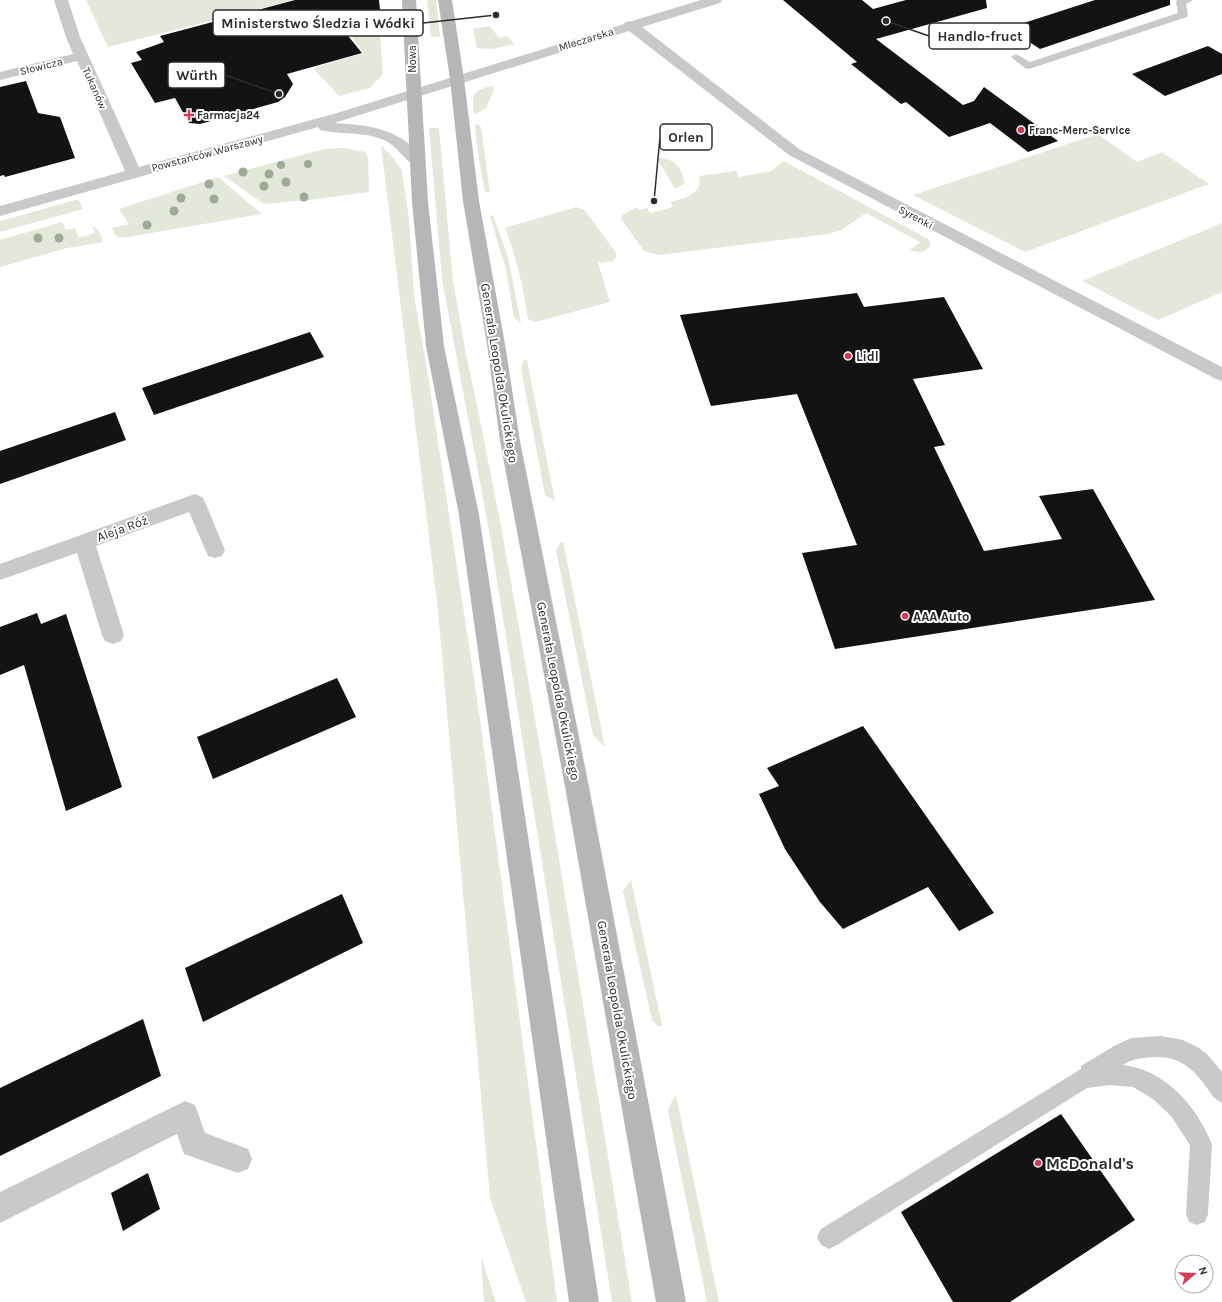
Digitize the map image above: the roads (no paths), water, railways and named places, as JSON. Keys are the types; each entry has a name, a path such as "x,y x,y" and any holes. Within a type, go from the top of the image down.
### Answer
{"main road":[{"name":"Nowa","path":"409,0 412,36 413,93"},
{"path":"445,0 457,79"},
{"name":"Generała Leopolda Okulickiego","path":"457,79 471,201 496,344 510,441 579,800 671,1302"},
{"path":"413,93 424,251 435,346 469,515 584,1302"}],"street":[{"name":"Tukanów","path":"61,0 81,56 134,173"},
{"name":"Mleczarska","path":"413,93 715,0"},
{"name":"Syrenki","path":"630,25 794,152 1222,375"},
{"name":"Słowicza","path":"0,76 81,56"},
{"name":"Powstańców Warszawy","path":"0,211 304,127 413,93"},
{"path":"304,127 362,129 379,134 399,142 418,162"},
{"name":"Aleja Róż","path":"0,572 195,502 216,550"},
{"path":"84,542 113,635"},
{"path":"0,1208 184,1115 194,1144 238,1159"}],"lane":[{"path":"1016,57 1030,66 1037,64 1183,15 1181,2 1188,0"},
{"path":"829,1237 1131,1049 1172,1046 1188,1053 1204,1066 1222,1092"},
{"path":"1084,1078 1110,1074 1135,1077 1161,1091 1179,1108 1192,1126 1201,1144 1196,1214"}],"place":[{"name":"Ministerstwo Śledzia i Wódki","path":"496,15"},
{"name":"Handlo-fruct","path":"886,21"},
{"name":"Würth","path":"279,94"},
{"name":"Farmacja24","path":"189,115"},
{"name":"Franc-Merc-Service","path":"1021,130"},
{"name":"Orlen","path":"654,201"},
{"name":"Lidl","path":"848,356"},
{"name":"AAA Auto","path":"905,616"},
{"name":"McDonald's","path":"1038,1163"}]}
